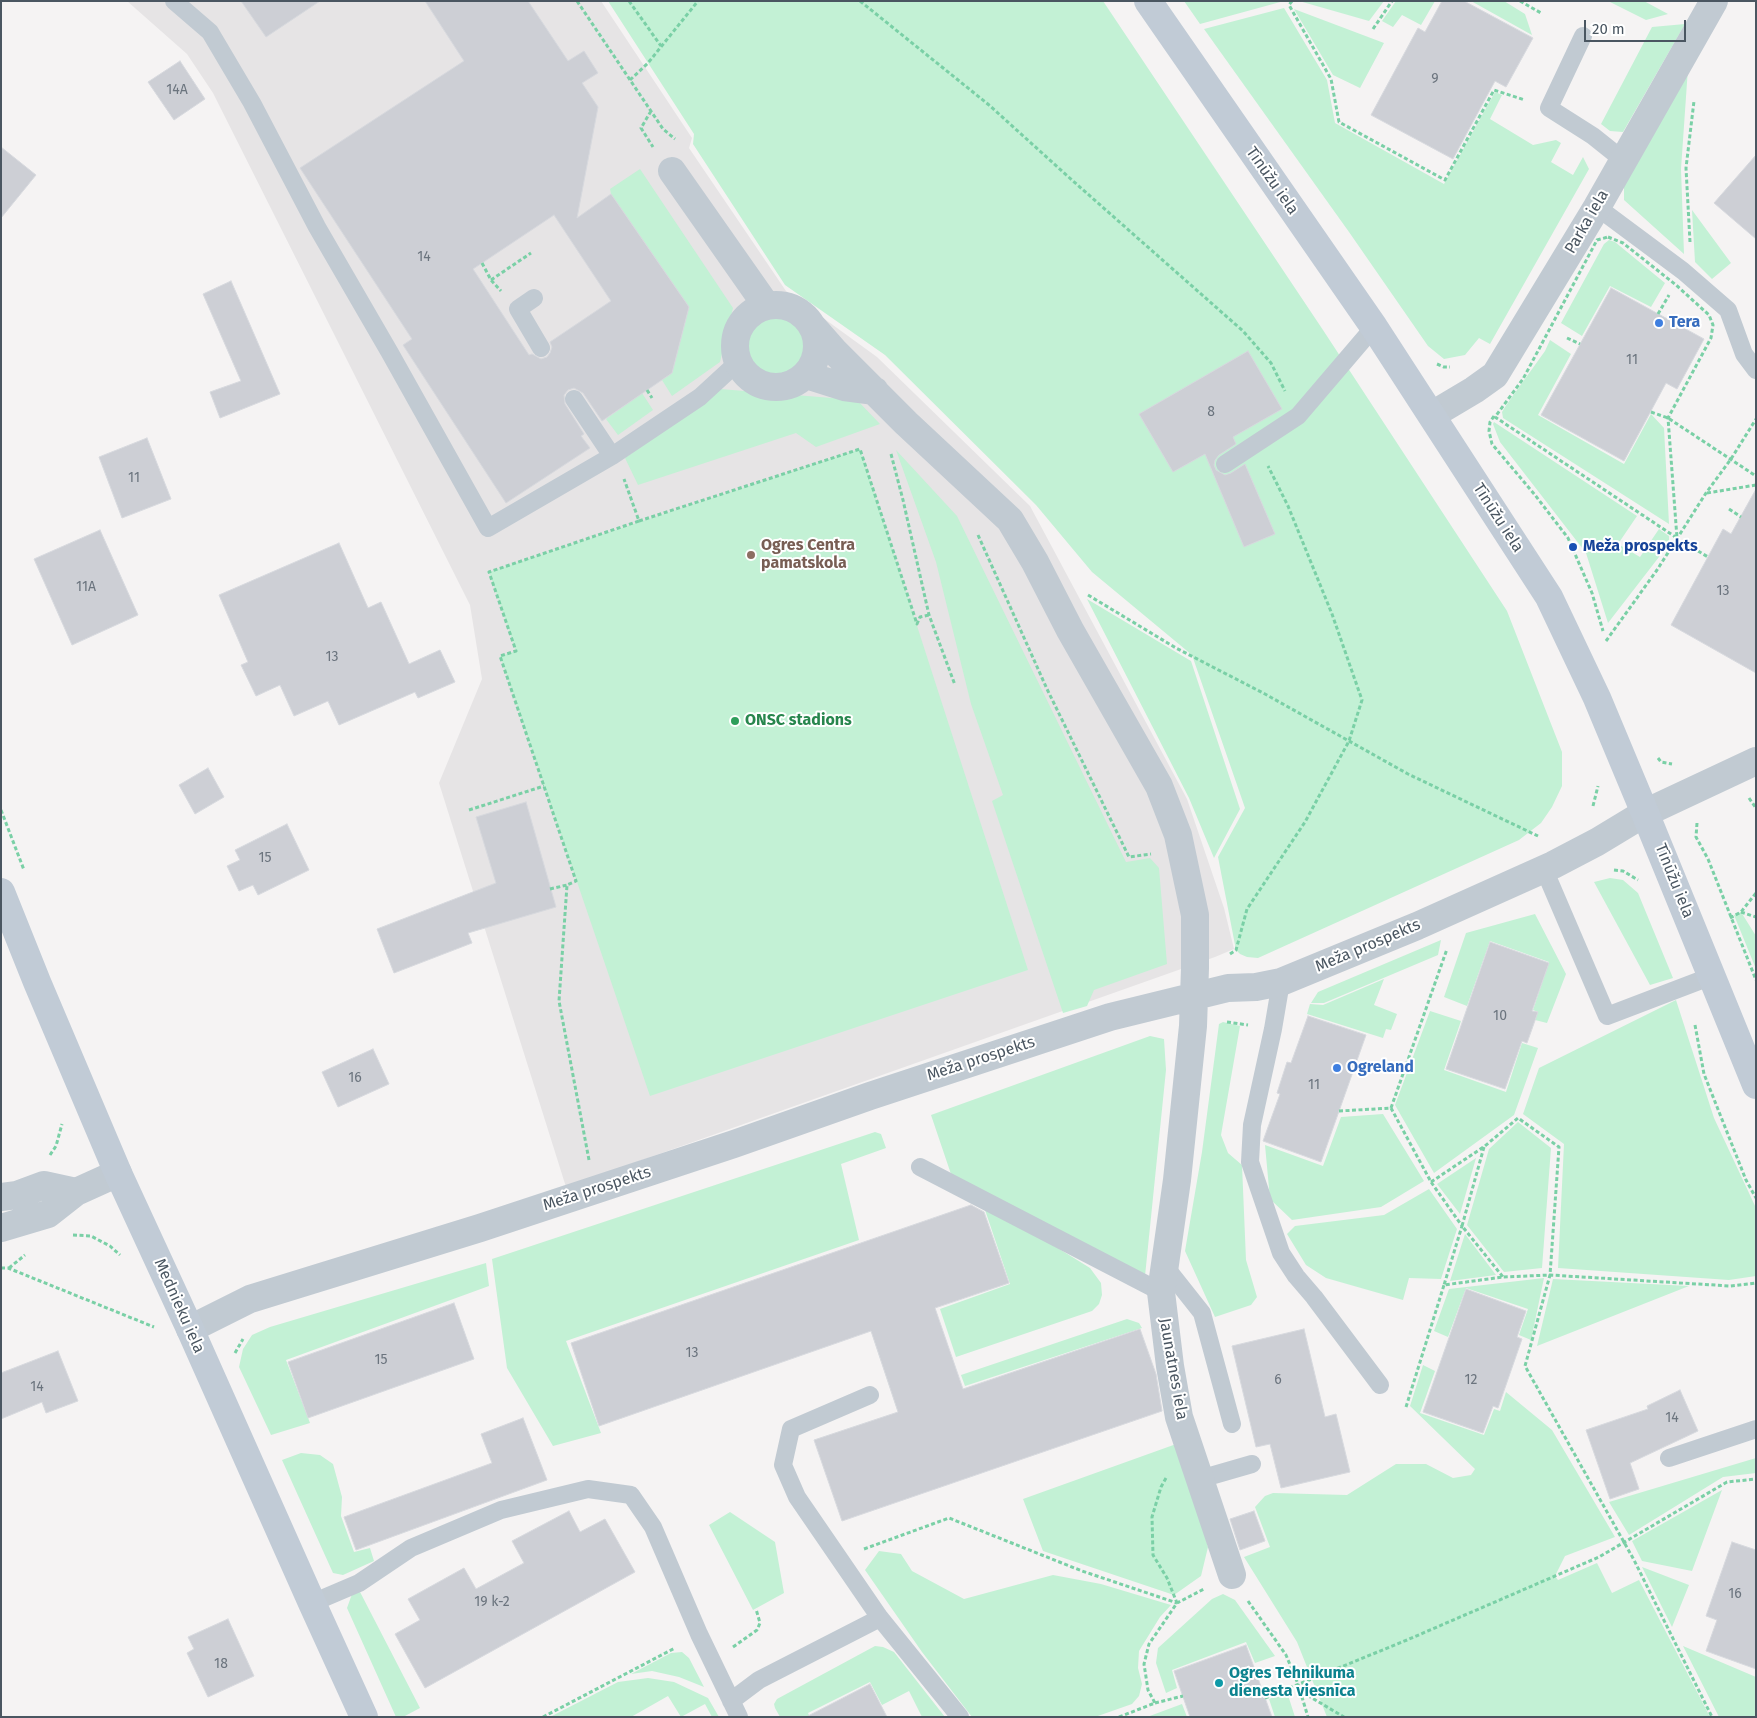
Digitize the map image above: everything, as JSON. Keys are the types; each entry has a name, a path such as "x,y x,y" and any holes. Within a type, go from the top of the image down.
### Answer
{"main road":[{"name":"Tīnūžu iela","path":"1148,1 1374,327 1549,597 1596,698 1645,813 1756,1084"},
{"name":"Mednieku iela","path":"1,892 118,1173 364,1717"}],"street":[{"name":"Parka iela","path":"1432,415 1495,375 1597,207 1714,1"},
{"path":"672,171 766,305"},
{"path":"779,304 793,308 805,316 813,327 818,344 816,359 806,375 790,386 778,388 764,386 751,379 738,362 734,349 736,333 743,320 753,311 766,305 779,304"},
{"name":"Jaunatnes iela","path":"813,327 835,352 906,423 1010,520 1159,786 1178,835 1194,914 1193,1026 1177,1180 1161,1292 1170,1366 1179,1417 1232,1575"},
{"path":"806,375 844,387 875,391"},
{"name":"Meža prospekts","path":"190,1329 250,1299 599,1189 870,1096 1092,1023 1228,988 1256,987 1280,982 1417,926 1548,867 1597,842 1645,813 1756,761"},
{"path":"1,1228 48,1214 76,1192 118,1173"},
{"path":"1,1197 16,1195 44,1185 76,1192"}],"lane":[{"path":"174,1 210,32 252,103 317,227 488,528 612,456 700,397 738,362"},
{"path":"1583,36 1549,108 1593,136 1623,160"},
{"path":"1597,207 1683,271 1728,310 1744,354 1756,370"},
{"path":"534,298 518,310 541,348"},
{"path":"1225,464 1298,416 1374,327"},
{"path":"574,399 612,456"},
{"path":"1548,867 1607,1016 1712,976"},
{"path":"1280,982 1273,1029 1252,1125 1250,1162 1281,1253 1296,1276 1380,1385"},
{"path":"920,1167 1161,1292"},
{"path":"1164,1266 1202,1314 1232,1424"},
{"path":"870,1396 791,1429 783,1465 797,1496 880,1618 960,1717"},
{"path":"1668,1458 1756,1429"},
{"path":"1200,1479 1252,1464"},
{"path":"312,1603 359,1583 410,1548 501,1510 588,1489 631,1495 654,1527 699,1634 740,1717"},
{"path":"731,1701 759,1680 880,1618"}],"path":[{"path":"578,1 663,129 680,143"},
{"path":"629,1 661,46"},
{"path":"630,80 698,1"},
{"path":"860,1 990,105 1072,181 1243,331 1271,363 1298,416"},
{"path":"1292,1 1290,5 1332,79 1339,122 1445,180 1494,90 1549,108"},
{"path":"1373,29 1392,1"},
{"path":"1520,1 1541,13"},
{"path":"1683,271 1690,260 1686,168 1696,92"},
{"path":"651,111 641,128 655,150"},
{"path":"1677,538 1668,418 1711,338 1713,325 1709,315 1676,285 1623,242 1608,237 1597,240 1523,379 1490,422 1489,431 1492,444 1568,538 1592,593 1606,642 1731,459 1756,419"},
{"path":"491,280 531,253"},
{"path":"482,263 491,280 518,310"},
{"path":"1568,338 1580,344"},
{"path":"1474,390 1495,417 1677,538"},
{"path":"1651,412 1668,418 1756,476"},
{"path":"1230,954 1236,950 1248,909 1305,822 1349,741 1362,700 1321,587 1288,506 1257,443"},
{"path":"550,889 567,885 576,880 500,656 516,651 489,572 860,449 917,624 920,616 929,615"},
{"path":"890,451 929,615 955,684"},
{"path":"612,456 621,471 639,521"},
{"path":"1706,493 1756,486"},
{"path":"1729,510 1741,517"},
{"path":"972,529 978,536 1047,689 1129,858 1158,853"},
{"path":"1698,550 1708,557"},
{"path":"1086,594 1176,648 1265,694 1408,774 1543,839 1548,867"},
{"path":"1657,756 1661,762 1675,765"},
{"path":"1587,812 1594,806 1598,787 1596,780"},
{"path":"469,810 544,786"},
{"path":"1704,817 1698,822 1696,837 1708,859 1756,980"},
{"path":"567,885 559,1001 591,1170 599,1189"},
{"path":"1730,918 1741,912 1756,893"},
{"path":"1741,912 1756,917"},
{"path":"1447,947 1391,1108 1432,1182 1462,1226 1502,1277"},
{"path":"1684,988 1696,1028 1704,1074 1746,1180 1756,1198"},
{"path":"1193,1026 1223,1021 1273,1029"},
{"path":"1339,1111 1391,1108"},
{"path":"1432,1182 1484,1146 1518,1118 1559,1147 1550,1275 1525,1366 1624,1542 1712,1717"},
{"path":"1406,1406 1462,1226 1484,1146"},
{"path":"1,1268 8,1268 162,1330"},
{"path":"1444,1285 1502,1277 1550,1275 1730,1286 1756,1283"},
{"path":"235,1362 235,1352 244,1336"},
{"path":"1177,1603 1167,1578 1152,1555 1152,1517 1160,1487 1186,1438"},
{"path":"1265,1698 1599,1557 1727,1482 1756,1479"},
{"path":"838,1558 949,1518 1082,1571 1177,1603"},
{"path":"1155,1703 1148,1690 1144,1664 1149,1644 1177,1603 1232,1575 1253,1610 1286,1655 1301,1692 1308,1717"},
{"path":"712,1660 742,1642 757,1630 760,1624 756,1609"},
{"path":"543,1717 699,1634"},
{"path":"1301,1692 1344,1717"},
{"path":"1119,1717 1155,1703 1183,1696"}],"shaded area":[{"name":"Ogres Centra pamatskola","path":"127,1 601,1 692,138 689,148 786,291 877,357 1030,506 1187,799 1224,908 1234,949 566,1187 439,783 482,679 470,605 213,93 187,54"}],"green space":[{"path":"608,1 1103,1 1323,330 1507,611 1562,752 1562,786 1552,807 1541,823 1519,840 1258,958 1240,954 1236,950 1218,857 1245,808 1192,655 1092,572 1036,505 885,355 785,285 693,144 694,134"},
{"path":"1184,1 1284,1 1200,24"},
{"path":"1299,1 1384,1 1369,21"},
{"path":"1396,1 1435,1 1421,25 1402,15 1393,27 1382,21"},
{"path":"1471,1 1504,1 1525,14 1532,35"},
{"path":"1608,1 1644,1 1668,14 1646,20"},
{"path":"1284,8 1327,80 1335,123 1444,184 1495,92 1502,95 1490,119 1533,145 1556,140 1561,143 1551,162 1573,175 1583,157 1589,169 1490,344 1479,338 1465,355 1444,359 1428,346 1204,29"},
{"path":"1294,9 1384,43 1360,88 1333,75"},
{"path":"1685,24 1623,132 1610,131 1601,124 1652,27"},
{"path":"1688,68 1681,169 1684,254 1624,200 1624,180"},
{"path":"640,169 733,308 720,362 672,396 662,380 672,373 689,307 611,194 610,189"},
{"path":"1692,210 1731,263 1712,279 1695,262"},
{"path":"1609,240 1615,242 1665,283 1651,307 1610,286 1582,336 1561,323 1604,244"},
{"path":"775,314 791,319 796,323 800,328 805,344 800,360 796,365 791,369 775,374 759,369 754,365 750,360 745,344 750,328 754,323 759,319"},
{"path":"1550,340 1571,354 1538,415 1624,464 1651,414 1664,428 1669,524 1503,418 1502,412 1545,351"},
{"path":"720,389 857,400 880,424 816,447 796,433 638,485 625,458"},
{"path":"642,393 653,410 618,435 606,419"},
{"path":"1494,422 1637,516 1618,544 1640,557 1659,529 1669,536 1669,544 1608,623 1586,553 1500,442 1493,424"},
{"name":"ONSC stadions","path":"860,449 1028,970 650,1096 500,656 516,651 489,572"},
{"path":"896,450 957,516 1126,862 1150,858 1159,868 1167,964 1094,990 1087,1006 1063,1013 992,801 1003,795 971,704 936,562"},
{"path":"1087,599 1191,661 1240,809 1214,858 1189,798"},
{"path":"1610,878 1623,880 1638,893 1673,978 1650,985 1594,882"},
{"path":"1741,912 1756,936 1756,969 1734,915"},
{"path":"1535,914 1566,974 1547,1023 1535,1020 1538,1012 1533,1010 1549,962 1490,941 1467,1006 1444,997 1466,933"},
{"path":"1441,940 1438,955 1324,1003 1311,1003 1318,992"},
{"path":"1384,979 1374,1005 1397,1014 1391,1030 1386,1029 1383,1038 1307,1014 1310,1004 1323,1005"},
{"path":"1676,1000 1714,1118 1756,1208 1756,1276 1729,1280 1558,1268 1564,1144 1523,1114 1539,1068"},
{"path":"1430,1011 1461,1021 1444,1070 1506,1092 1522,1043 1538,1048 1514,1115 1434,1173 1395,1105"},
{"path":"1223,1022 1240,1026 1221,1135 1228,1153 1242,1165 1246,1260 1257,1297 1251,1305 1215,1317 1185,1251 1202,1152 1219,1024"},
{"path":"1150,1036 1164,1039 1166,1070 1145,1276 953,1180 931,1115"},
{"path":"1383,1114 1424,1181 1381,1207 1292,1220 1270,1199 1265,1145 1323,1166 1341,1117"},
{"path":"1518,1122 1551,1148 1542,1268 1504,1272 1467,1225 1489,1149"},
{"path":"875,1132 881,1134 886,1148 841,1164 859,1240 566,1341 601,1433 553,1446 507,1368 492,1259"},
{"path":"1476,1158 1460,1214 1437,1184"},
{"path":"1429,1189 1457,1229 1441,1279 1409,1278 1403,1300 1326,1278 1306,1265 1287,1234 1295,1226 1384,1215"},
{"path":"982,1201 1090,1268 1101,1283 1102,1295 1099,1304 1092,1311 956,1357 940,1309 1010,1284"},
{"path":"1465,1234 1496,1275 1450,1281"},
{"path":"486,1263 489,1286 286,1360 310,1423 271,1435 239,1367 243,1349 252,1335 270,1327"},
{"path":"1544,1278 1531,1340 1519,1335 1528,1309 1466,1288 1448,1337 1434,1331 1449,1289"},
{"path":"1553,1279 1689,1286 1537,1346"},
{"path":"1127,1319 1139,1323 1142,1328 965,1386 961,1375"},
{"path":"1423,1365 1435,1371 1420,1413 1484,1435 1494,1409 1500,1411 1506,1392 1552,1430 1615,1537 1565,1556 1555,1576 1558,1580 1597,1563 1612,1593 1639,1580 1710,1717 1327,1717 1297,1642 1244,1557 1270,1547 1255,1507 1265,1496 1273,1493 1347,1495 1396,1464 1426,1464 1453,1478 1471,1475 1475,1469 1410,1406"},
{"path":"1179,1443 1208,1547 1201,1576 1174,1595 1043,1551 1023,1499"},
{"path":"301,1453 320,1455 333,1464 342,1497 341,1516 354,1552 370,1548 374,1561 343,1575 333,1573 282,1460"},
{"path":"1756,1458 1756,1473 1723,1477 1629,1535 1609,1502"},
{"path":"1722,1490 1692,1571 1642,1561 1632,1541"},
{"path":"730,1512 775,1542 784,1593 753,1610 709,1525"},
{"path":"879,1551 901,1554 912,1571 964,1599 1053,1575 1101,1584 1171,1605 1160,1617 1139,1651 1138,1668 1142,1684 1139,1696 1132,1704 1095,1717 972,1717 922,1652 865,1570"},
{"path":"1642,1567 1689,1585 1672,1627"},
{"path":"359,1590 420,1708 403,1717 396,1717 347,1608 352,1594"},
{"path":"1223,1594 1235,1600 1275,1656 1255,1663 1246,1642 1172,1670 1177,1688 1166,1693 1156,1663 1158,1648 1212,1599"},
{"path":"875,1646 894,1652 945,1717 922,1717 909,1691 882,1705 870,1682 808,1713 810,1717 780,1717 774,1704 777,1699"},
{"path":"1683,1646 1756,1677 1756,1717 1719,1717"},
{"path":"682,1652 689,1658 704,1687 679,1677 652,1671 631,1674 671,1653"},
{"path":"648,1678 674,1682 708,1698 719,1717 712,1717 705,1704 681,1717 668,1696 631,1717 550,1717 618,1682"},
{"path":"1287,1692 1295,1717 1275,1717 1269,1699"},
{"path":"1182,1704 1187,1717 1147,1717"}],"building":[{"path":"241,1 320,1 266,37"},
{"path":"425,1 528,1 568,61 584,51 598,73 582,83 598,107 577,218 611,194 689,307 672,373 602,421 583,393 574,388 568,390 564,395 565,404 584,434 581,436 590,448 506,503 403,345 412,339 300,168 464,61","holes":["554,215 611,301 550,342 552,347 550,353 547,357 541,359 532,354 529,355 473,269"]},
{"path":"1442,1 1464,1 1533,38 1506,87 1495,81 1453,159 1371,115 1418,28 1425,32"},
{"path":"180,61 205,99 174,120 148,82"},
{"path":"1,147 36,175 1,218"},
{"path":"1756,155 1756,239 1714,203"},
{"path":"231,281 280,394 220,418 210,392 241,381 203,294"},
{"path":"1611,288 1704,339 1677,389 1666,383 1624,461 1541,415"},
{"path":"1248,351 1282,409 1233,437 1236,444 1219,455 1215,460 1216,470 1225,475 1245,464 1275,534 1244,547 1205,454 1173,472 1139,414"},
{"path":"147,438 171,499 122,518 99,457"},
{"path":"1756,489 1756,673 1671,625 1723,529 1731,534"},
{"path":"100,530 138,615 72,645 34,559"},
{"path":"339,543 368,608 381,602 409,664 440,650 455,682 418,698 415,692 339,725 328,701 294,716 280,685 256,696 241,665 248,662 219,595"},
{"path":"208,768 224,797 195,814 179,785"},
{"path":"526,802 556,907 468,933 472,943 394,973 377,929 496,883 476,817"},
{"path":"287,824 309,870 258,895 253,885 239,891 227,866 240,860 235,850"},
{"path":"1490,942 1549,963 1532,1011 1538,1012 1527,1043 1522,1041 1505,1089 1446,1069"},
{"path":"1308,1016 1366,1035 1321,1162 1263,1141 1280,1094 1277,1093 1287,1062 1291,1063"},
{"path":"373,1049 389,1084 338,1107 322,1072"},
{"path":"971,1205 984,1212 1009,1283 935,1308 963,1389 1140,1329 1156,1374 1162,1411 842,1521 814,1440 898,1412 871,1331 599,1426 571,1343"},
{"path":"1466,1289 1526,1311 1517,1337 1522,1339 1498,1408 1493,1406 1483,1433 1423,1412"},
{"path":"454,1303 474,1359 308,1418 288,1362"},
{"path":"1304,1329 1325,1417 1336,1414 1350,1472 1281,1488 1270,1444 1256,1447 1232,1346"},
{"path":"58,1351 78,1401 46,1413 42,1402 1,1419 1,1373"},
{"path":"1680,1390 1698,1431 1630,1463 1639,1489 1610,1499 1586,1430 1648,1409 1647,1406"},
{"path":"523,1418 547,1480 356,1550 344,1517 492,1463 481,1434"},
{"path":"569,1511 580,1532 605,1519 635,1572 425,1688 395,1634 420,1620 408,1599 464,1568 476,1589 524,1563 512,1541"},
{"path":"1254,1511 1265,1541 1240,1550 1230,1519"},
{"path":"1732,1542 1756,1550 1756,1669 1706,1651 1717,1620 1706,1616"},
{"path":"228,1619 254,1676 208,1697 187,1653 194,1649 188,1637"},
{"name":"Ogres Tehnikuma dienesta viesnīca","path":"1246,1645 1272,1717 1190,1717 1174,1671"},
{"path":"870,1684 887,1717 806,1717"}],"place":[{"name":"Tera","path":"1659,323"},
{"name":"Meža prospekts","path":"1573,547"},
{"name":"Ogres Centra pamatskola","path":"751,555"},
{"name":"ONSC stadions","path":"735,721"},
{"name":"Ogreland","path":"1337,1068"},
{"name":"Ogres Tehnikuma dienesta viesnīca","path":"1219,1683"}]}
